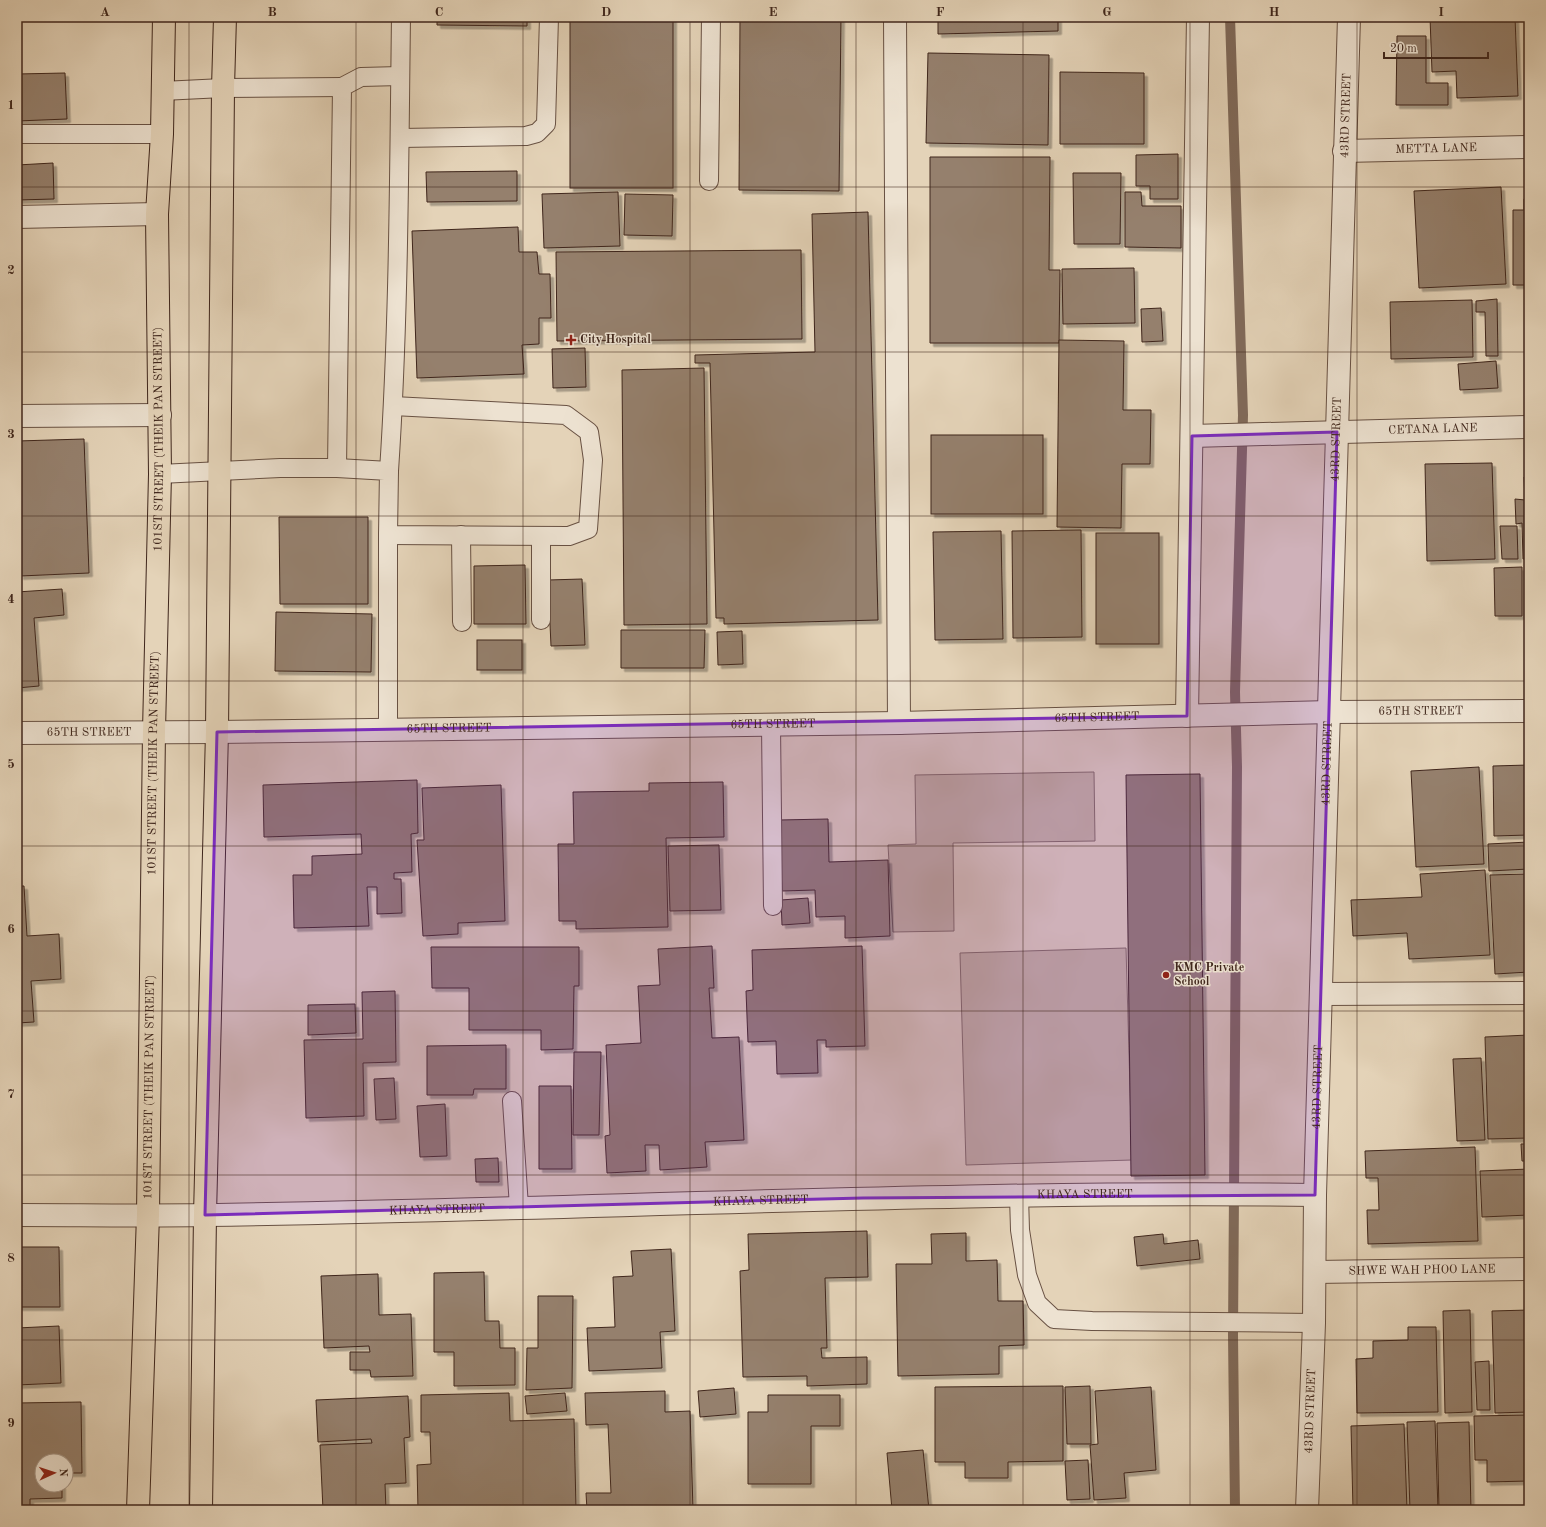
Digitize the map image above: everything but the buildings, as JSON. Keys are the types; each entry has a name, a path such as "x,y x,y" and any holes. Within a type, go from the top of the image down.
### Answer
{"main road":[{"name":"101ST STREET (THEIK PAN STREET)","path":"138,1510 148,1214 154,731 160,474 157,214 162,134 164,17"},
{"path":"201,1510 217,732 218,472 225,17"}],"street":[{"path":"895,17 899,723"},
{"path":"1187,716 1198,17"},
{"name":"43RD STREET","path":"1307,1510 1314,1323 1315,1195 1349,17"},
{"name":"METTA LANE","path":"1344,151 1529,147"},
{"path":"17,217 157,214"},
{"path":"17,416 160,415"},
{"name":"CETANA LANE","path":"1192,436 1529,427"},
{"name":"65TH STREET","path":"17,733 771,725 1187,716 1259,713 1529,711"},
{"path":"1322,994 1529,993"},
{"name":"KHAYA STREET","path":"17,1215 206,1215 863,1198 1223,1194 1315,1195"},
{"name":"SHWE WAH PHOO LANE","path":"1315,1272 1529,1269"}],"lane":[{"path":"388,730 389,471 393,406 400,138 401,17"},
{"path":"400,138 526,136 537,133 546,124 549,17"},
{"path":"709,181 711,17"},
{"path":"162,91 223,88 342,87 361,77 400,76"},
{"path":"337,468 342,87"},
{"path":"17,134 162,134"},
{"path":"388,535 569,536 588,529 593,460 589,432 566,414 393,406"},
{"path":"160,474 337,468 389,471"},
{"path":"461,535 462,622"},
{"path":"541,536 541,620"},
{"path":"771,725 773,906"},
{"path":"512,1101 519,1207"},
{"path":"1019,1196 1020,1230 1027,1275 1037,1303 1054,1319 1092,1321 1314,1323"}],"highlighted area":[{"path":"1337,432 1315,1195 863,1198 205,1215 217,732 1187,716 1192,436"}],"shaded area":[{"path":"1094,772 1095,841 953,843 954,931 893,932 888,845 916,844 915,775"},
{"path":"1126,948 1132,1160 966,1165 960,953"}],"waterway":[{"path":"1230,17 1243,415 1235,692 1237,767 1233,1335 1235,1510"}],"place":[{"name":"City Hospital","path":"571,340"},
{"name":"KMC Private School","path":"1166,975"}]}
